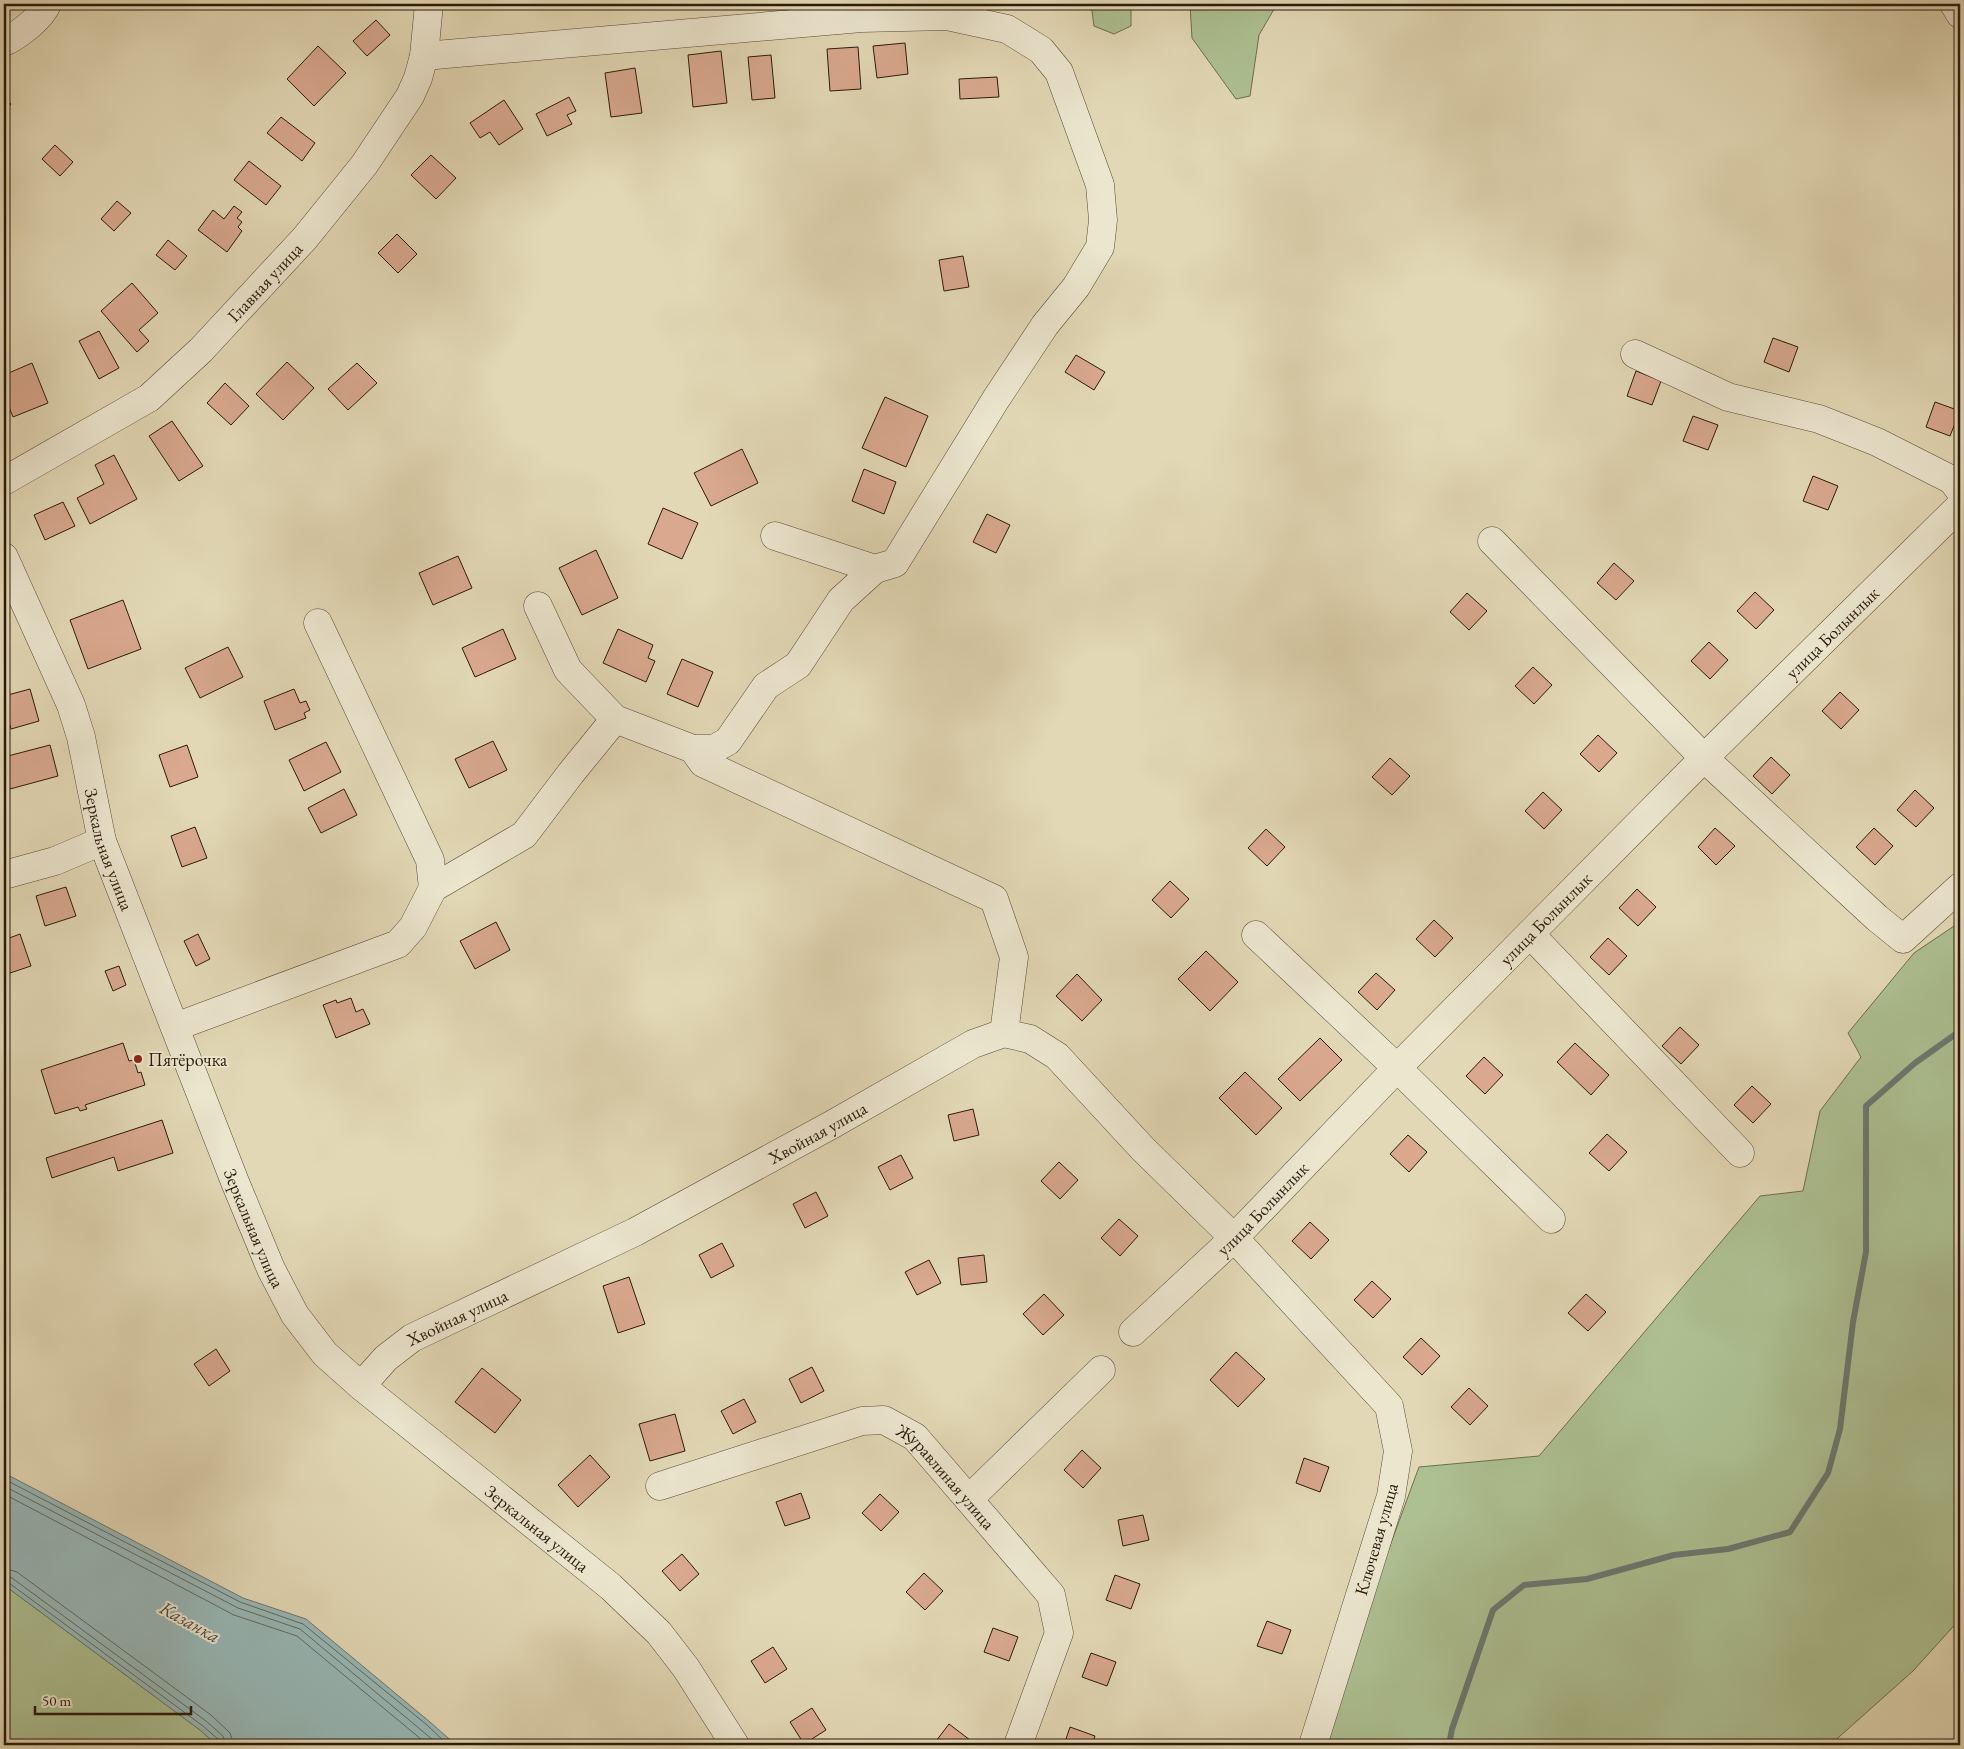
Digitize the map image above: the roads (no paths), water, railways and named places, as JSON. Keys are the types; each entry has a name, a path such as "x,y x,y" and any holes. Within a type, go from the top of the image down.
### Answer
{"street":[{"path":"4,42 15,37 45,10 47,4"},
{"name":"Главная улица","path":"4,481 149,398 201,350 306,238 364,165 410,96 418,78 424,56 429,4"},
{"path":"1954,4 1960,14"},
{"path":"424,56 861,18 947,16 1007,29 1041,50 1059,72 1100,185 1103,220 1100,248 1076,287 1045,325 996,399 895,562 875,569 841,600 798,665 766,686 728,741 714,749 693,749 615,719 568,670 538,606"},
{"path":"1635,354 1728,396 1819,419 1877,442 1952,480 1960,491"},
{"name":"улица Болынлык","path":"1133,1332 1234,1238 1397,1068 1704,758 1960,506"},
{"path":"775,536 875,569"},
{"path":"1492,541 1704,758 1903,940 1960,887"},
{"name":"Зеркальная улица","path":"4,557 71,705 81,738 102,841 250,1216 272,1269 295,1315 324,1354 361,1386 611,1587 659,1633 686,1668 734,1745"},
{"path":"175,1027 398,944 414,928 433,888 430,860 318,623"},
{"path":"433,888 524,835 615,719"},
{"path":"693,749 703,763 994,900 1014,957 1004,1033 1030,1038 1057,1056 1143,1149 1234,1238"},
{"path":"4,875 55,861 102,841"},
{"path":"1530,934 1740,1153"},
{"path":"1256,935 1397,1068 1551,1219"},
{"name":"Хвойная улица","path":"361,1386 386,1358 412,1338 635,1232 973,1044 1004,1033"},
{"name":"Ключевая улица","path":"1234,1238 1389,1406 1398,1451 1391,1496 1313,1745"},
{"path":"969,1499 1101,1370"},
{"name":"Журавлиная улица","path":"660,1486 862,1421 884,1420 916,1437 1052,1595 1059,1634 1018,1745"}],"water":[{"name":"Казанка","path":"4,1473 243,1598 306,1619 456,1745 217,1745 200,1730 4,1585"}],"waterway":[{"path":"1449,1745 1452,1729 1493,1610 1524,1585 1587,1579 1674,1555 1728,1549 1790,1532 1828,1473 1840,1429 1853,1322 1866,1252 1866,1106 1915,1063 1960,1031"}],"place":[{"name":"Пятёрочка","path":"138,1059"}]}
